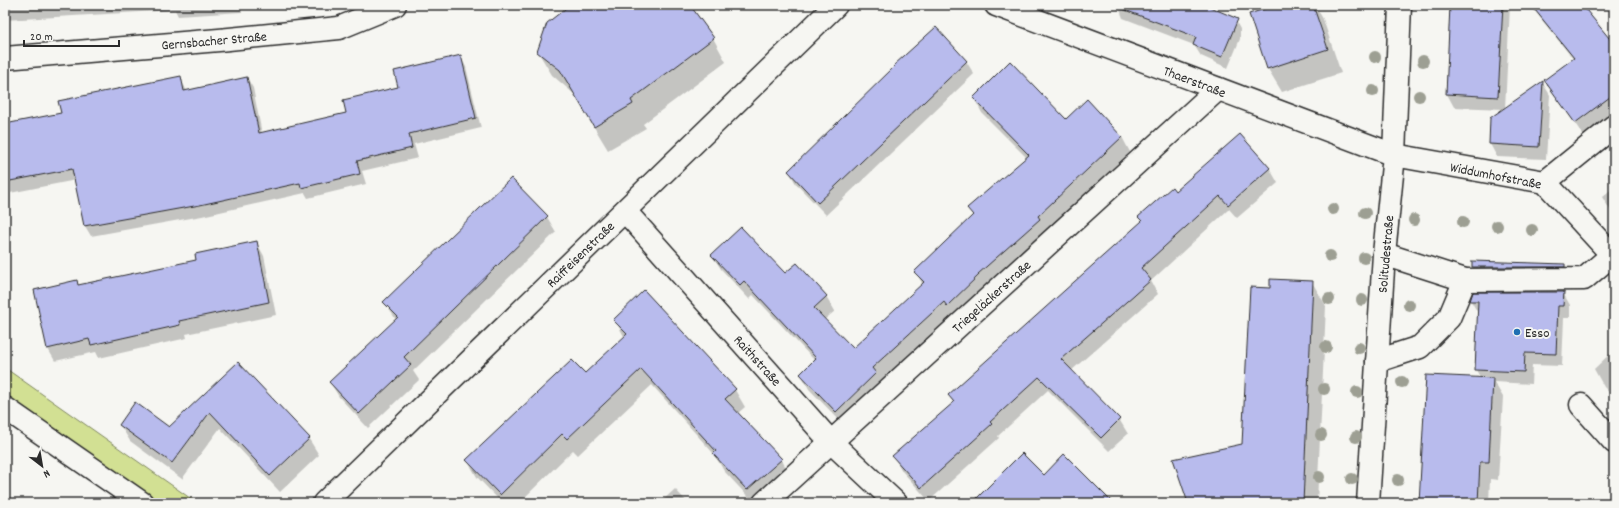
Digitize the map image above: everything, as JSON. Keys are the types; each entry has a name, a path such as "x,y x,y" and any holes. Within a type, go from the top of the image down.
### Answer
{"street":[{"name":"Gernsbacher Straße","path":"5,58 219,40 339,28 395,5"},
{"name":"Raiffeisenstraße","path":"324,503 626,212 836,5"},
{"name":"Thaerstraße","path":"996,5 1218,90 1394,155"},
{"name":"Solitudestraße","path":"1368,503 1384,254 1394,155 1400,5"},
{"name":"Triegeläckerstraße","path":"764,503 1218,90"},
{"path":"1545,182 1614,126"},
{"name":"Widdumhofstraße","path":"1394,155 1545,182 1613,256"},
{"name":"Raithstraße","path":"626,212 831,442 896,503"},
{"path":"1384,254 1465,280 1584,279 1613,256"},
{"path":"1377,361 1420,346 1449,318 1465,280"},
{"path":"1581,405 1614,442"},
{"path":"5,408 142,503"}],"green space":[{"path":"5,368 197,503 153,503 5,398"}],"building":[{"path":"570,5 690,5 714,38 631,100 633,104 594,127 560,70 537,52 547,23"},
{"path":"1118,5 1205,5 1238,19 1222,57 1193,45 1196,37 1117,7"},
{"path":"1277,5 1313,5 1328,49 1267,69 1249,14"},
{"path":"1450,5 1503,5 1498,97 1446,94"},
{"path":"1531,5 1582,5 1614,44 1614,94 1575,123 1544,80 1574,58"},
{"path":"936,27 967,61 818,203 788,171 895,66 894,65"},
{"path":"461,55 476,118 409,134 412,148 357,161 360,174 301,188 300,183 200,205 84,226 72,169 5,182 5,124 61,113 58,101 181,76 184,91 247,77 259,133 346,113 343,100 398,87 394,71"},
{"path":"1010,61 1066,119 1087,99 1122,137 1038,216 1040,219 978,274 979,275 947,306 944,302 872,368 876,373 836,412 800,374 816,358 744,281 740,285 711,255 741,227 785,273 797,263 827,296 814,308 853,348 924,282 914,272 973,215 967,208 1029,155 973,98"},
{"path":"1543,81 1539,147 1489,144 1490,118"},
{"path":"1240,134 1270,168 1228,205 1220,196 1141,268 1151,280 1061,359 1120,419 1101,438 1039,377 990,422 992,424 921,488 892,456 954,402 948,395 1142,221 1138,217 1172,187 1175,191"},
{"path":"511,178 548,216 404,357 411,365 359,414 329,382 398,317 383,302"},
{"path":"257,241 269,302 179,321 180,325 91,345 89,339 47,349 34,290 77,280 78,285 196,260 195,254"},
{"path":"1472,261 1565,264 1565,267 1472,267"},
{"path":"1270,279 1313,281 1303,503 1188,503 1173,459 1242,444 1250,287 1270,288"},
{"path":"644,290 736,389 725,399 782,459 747,490 713,454 716,451 641,369 567,439 562,434 500,495 466,460 572,360 585,373 627,334 613,320"},
{"name":"Esso","path":"1473,292 1564,292 1563,306 1558,306 1556,354 1525,353 1524,372 1475,370 1478,301 1470,301"},
{"path":"238,362 310,438 270,476 210,412 172,463 119,425 135,402 169,427"},
{"path":"1426,375 1493,378 1489,462 1480,462 1478,503 1419,503"},
{"path":"1022,453 1044,475 1064,454 1113,503 972,503"}],"place":[{"name":"Esso","path":"1517,332"}]}
